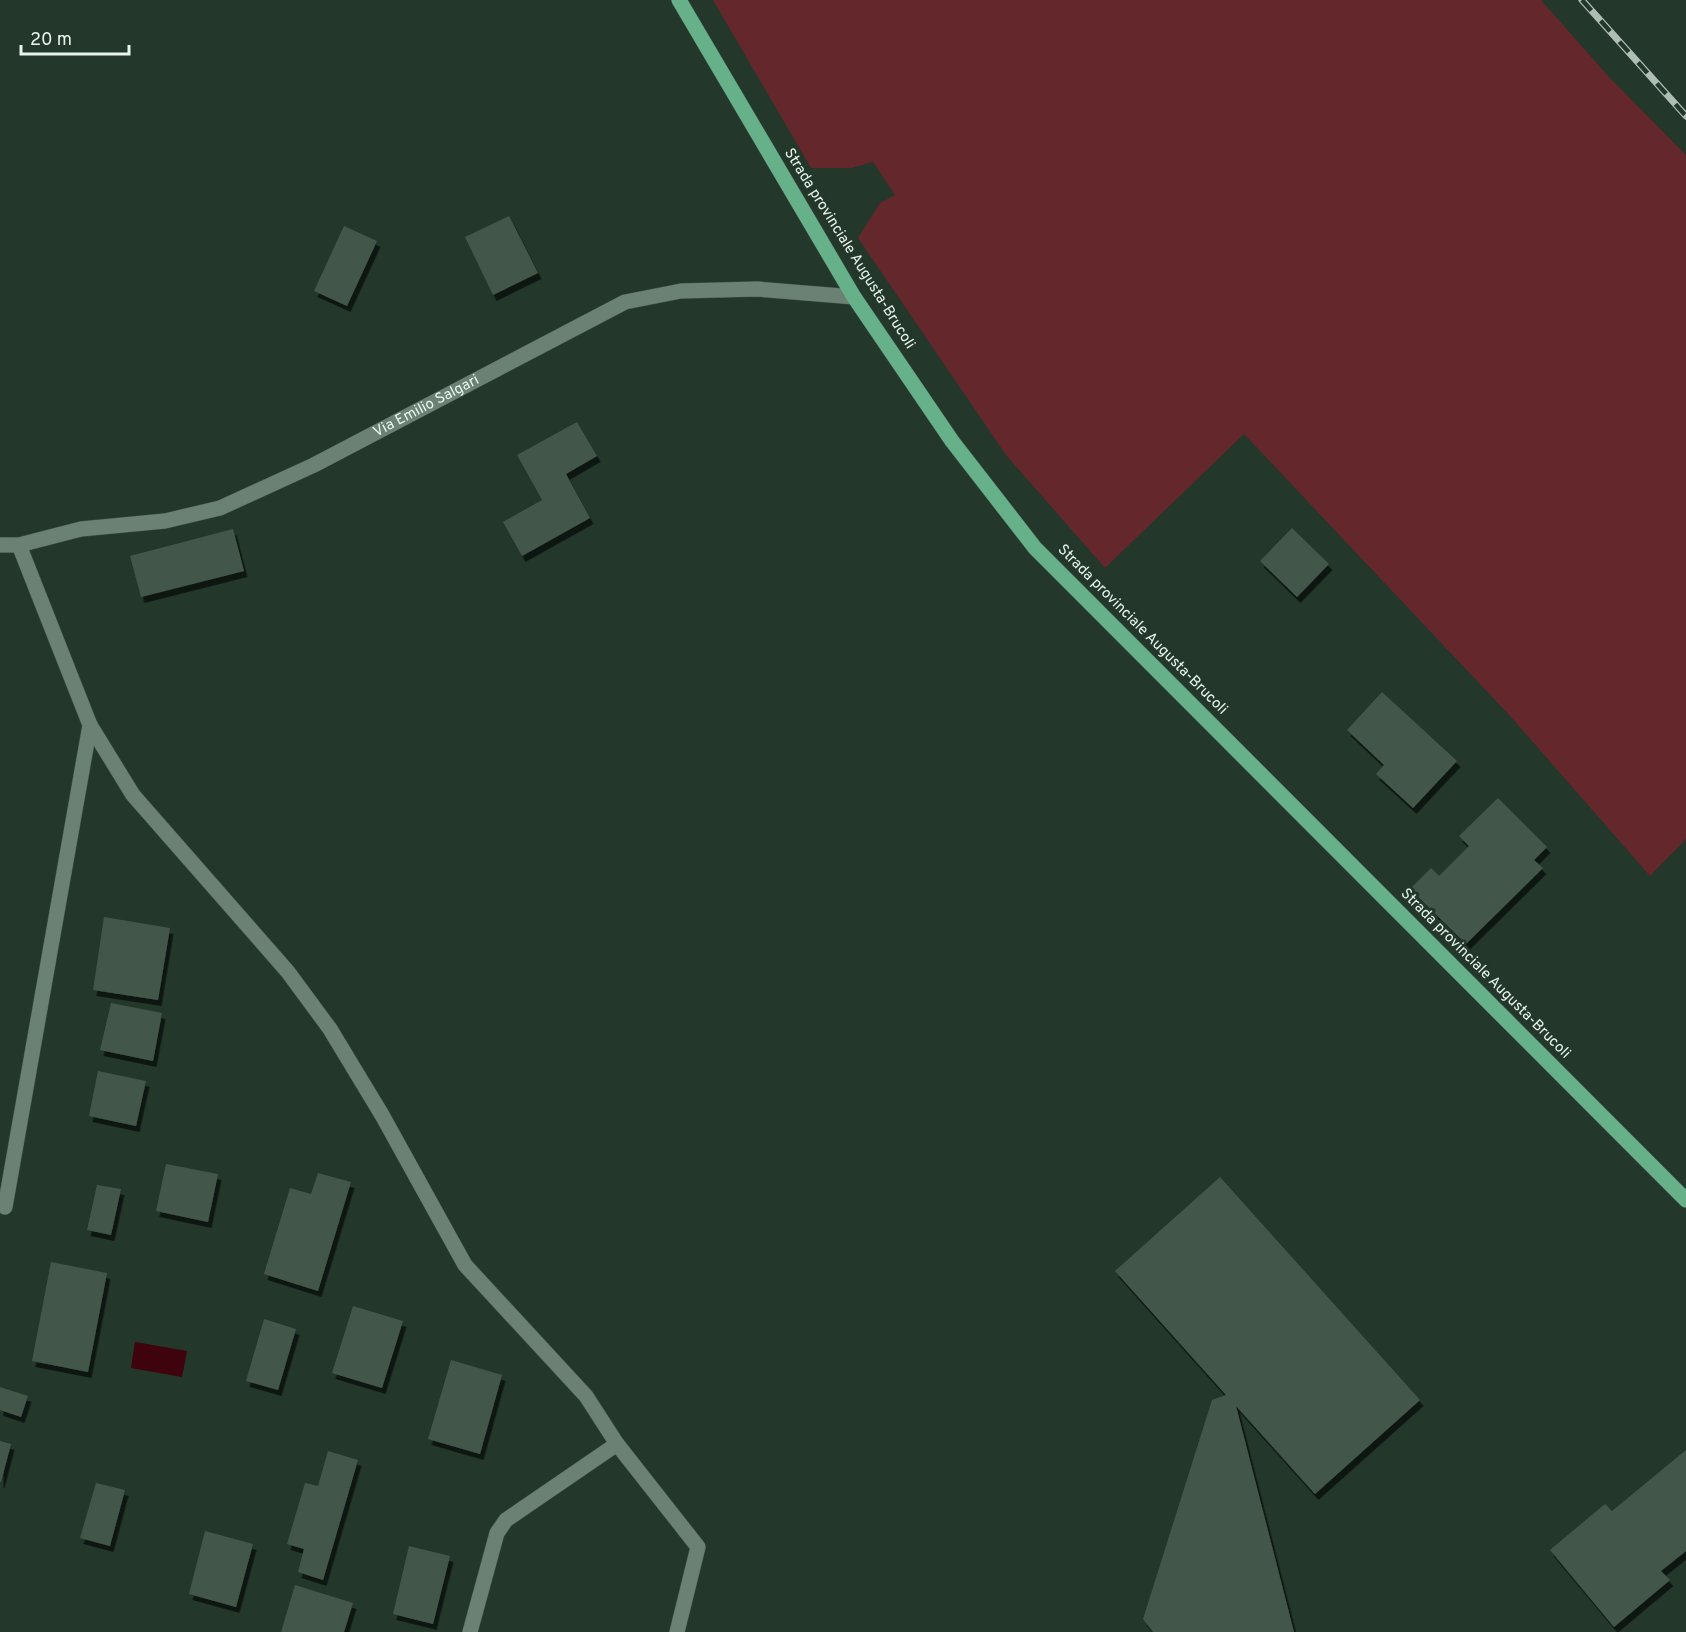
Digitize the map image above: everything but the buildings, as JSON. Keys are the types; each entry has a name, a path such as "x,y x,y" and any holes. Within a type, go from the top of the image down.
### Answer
{"main road":[{"name":"Strada provinciale Augusta-Brucoli","path":"679,0 854,297 952,441 1035,548 1686,1200"}],"street":[{"name":"Via Emilio Salgari","path":"0,545 19,544 81,529 165,521 220,508 314,465 626,302 681,291 746,289 854,297"},
{"path":"19,544 90,725 133,795 288,972 330,1029 382,1115 465,1266 586,1396 617,1444 698,1547 677,1632"},
{"path":"5,1207 90,725"},
{"path":"470,1632 497,1533 506,1520 617,1444"}],"shaded area":[{"path":"713,0 1541,0 1609,77 1686,155 1686,839 1650,876 1511,717 1244,434 1105,568 1006,455 858,238 880,203 895,195 873,162 852,168 811,168"},
{"path":"135,1342 187,1351 182,1377 131,1368"}],"railway":[{"path":"1582,0 1686,116"}]}
